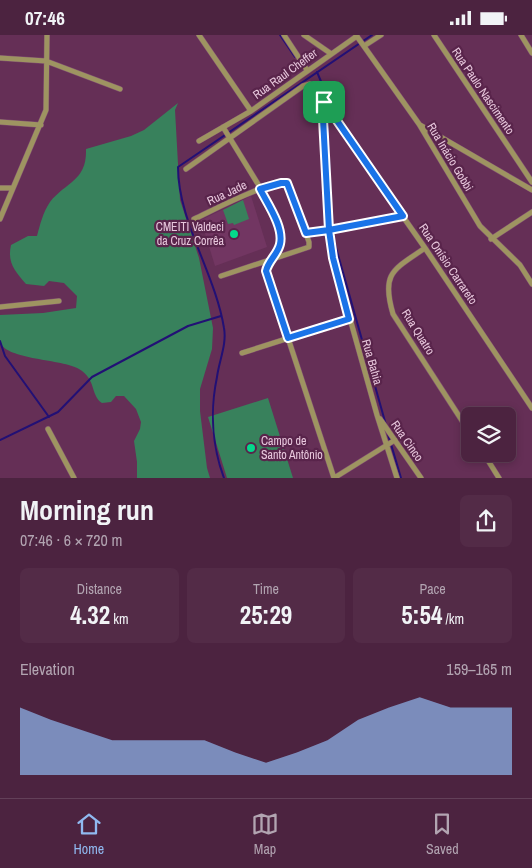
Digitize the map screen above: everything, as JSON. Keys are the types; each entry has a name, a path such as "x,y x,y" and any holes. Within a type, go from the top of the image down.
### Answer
{"street":[{"path":"0,219 46,110 47,35"},
{"path":"199,35 251,111"},
{"path":"284,35 307,70"},
{"path":"304,35 330,53"},
{"path":"364,46 381,35"},
{"name":"Rua Paulo Nascimento","path":"434,35 532,182"},
{"path":"521,35 532,53"},
{"name":"Rua Raul Cheffer","path":"198,141 251,111 356,36"},
{"name":"Rua Inácio Gobbi","path":"356,36 419,124 480,225 491,239 520,265 532,284"},
{"path":"0,58 46,61 120,89"},
{"name":"Rua Onísio Carrareto","path":"186,169 229,136 306,85 312,87 425,248 532,408"},
{"name":"Rua Bahia","path":"323,101 329,230 333,258 349,319 397,478"},
{"path":"0,122 41,125"},
{"path":"419,124 532,190"},
{"path":"224,127 260,189"},
{"name":"Rua Jade","path":"194,219 260,189 281,183 288,185 306,233"},
{"path":"0,188 13,188"},
{"path":"491,239 532,212"},
{"path":"221,276 272,258 308,249 310,245 306,233 403,216"},
{"name":"Rua Quatro","path":"425,248 399,266 391,275 387,287 389,299 394,314 461,419"},
{"path":"272,258 266,271 334,478 386,444 396,440"},
{"path":"0,307 59,301"},
{"path":"242,353 349,319"},
{"name":"Rua Cinco","path":"377,415 421,478"},
{"path":"48,429 74,478"},
{"path":"489,462 499,478"}],"path":[{"path":"260,189 280,231 280,244 272,258"}],"shaded area":[{"name":"CMEITI Valdeci da Cruz Corrêa","path":"251,196 267,247 215,266 201,220"}],"green space":[{"path":"178,103 175,110 180,200 199,258 213,328 212,349 200,389 200,411 210,478 137,478 134,441 141,422 136,409 124,396 116,396 111,402 102,403 98,400 91,382 85,373 79,369 61,363 23,356 4,348 0,342 0,315 43,313 76,308 77,296 64,283 49,281 44,286 26,284 15,271 11,262 11,245 28,236 37,236 50,202 80,174 85,160 86,149 131,136 144,130"},
{"path":"243,200 249,219 234,225 233,223 228,224 223,210"},
{"name":"Campo de Santo Antônio","path":"268,398 293,478 227,478 208,417"}],"waterway":[{"path":"280,35 295,57"},
{"path":"224,478 213,428 213,402 225,334 213,287 184,207 178,167 372,35"},
{"path":"317,72 328,98 328,107"},
{"path":"327,112 332,227"},
{"path":"333,237 386,425"},
{"path":"0,440 58,412 92,377 188,326 221,316"},
{"path":"0,341 5,356 49,417"},
{"path":"388,434 401,478"}],"place":[{"name":"CMEITI Valdeci da Cruz Corrêa","path":"234,234"},
{"name":"Campo de Santo Antônio","path":"251,448"}],"route":[{"path":"324,102 322,100 329,230 306,233 287,183 284,182 260,189 280,231 280,244 266,271 288,338 349,319 330,245 329,230 403,216 324,102"}]}
